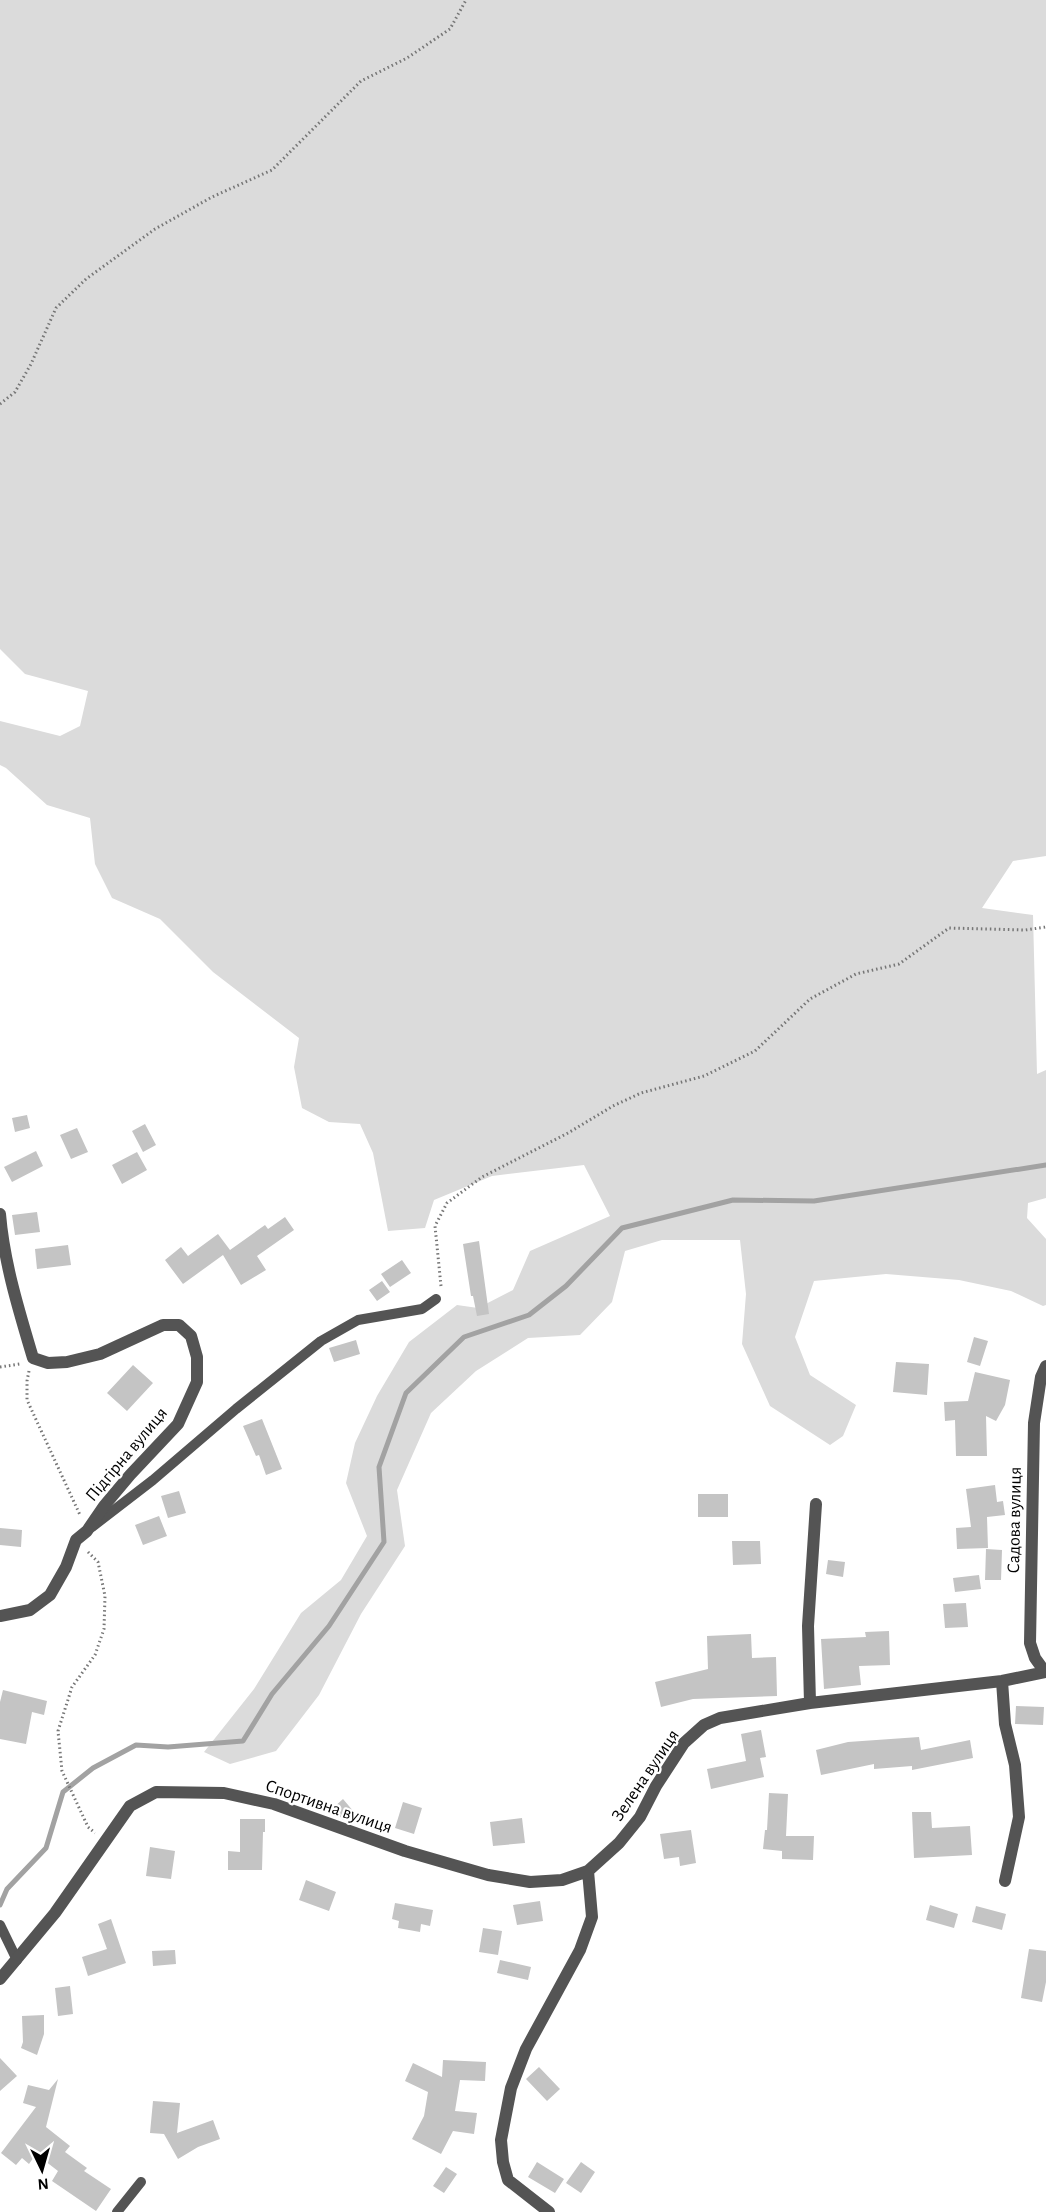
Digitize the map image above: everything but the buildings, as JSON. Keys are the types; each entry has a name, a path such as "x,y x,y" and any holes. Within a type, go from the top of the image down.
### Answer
{"street":[{"path":"0,1215 2,1236 17,1303 33,1358"},
{"name":"Підгірна вулиця","path":"33,1358 48,1363 67,1362 100,1354 162,1325 179,1325 192,1336 197,1357 197,1382 178,1424 104,1506 87,1531 76,1540"},
{"name":"Садова вулиця","path":"1045,1672 1035,1658 1030,1643 1034,1423 1041,1377 1046,1366"},
{"path":"810,1703 808,1626 816,1504"},
{"path":"0,1617 30,1610 50,1595 66,1567 76,1540"},
{"name":"Зелена вулиця","path":"588,1871 619,1843 640,1817 656,1786 684,1743 704,1725 720,1718 810,1703 1002,1681 1045,1672"},
{"path":"1002,1681 1005,1724 1015,1765 1019,1816 1005,1881"},
{"name":"Спортивна вулиця","path":"0,1979 68,1895 130,1806 156,1792 224,1793 274,1804 405,1851 488,1875 530,1882 562,1880 588,1871"},
{"path":"549,2212 508,2180 503,2162 501,2140 511,2088 526,2049 580,1950 592,1917 588,1871"}],"lane":[{"path":"87,1531 153,1480 321,1341 358,1320 422,1309 436,1299"},
{"path":"0,1925 17,1960"},
{"path":"117,2212 141,2182"}],"path":[{"path":"0,404 15,392 31,364 56,308 86,279 155,229 212,197 272,170 362,81 407,58 450,29 466,0"},
{"path":"436,1299 441,1283 435,1226 447,1203 482,1177 632,1098 704,1076 756,1051 810,999 856,974 899,964 949,928 1025,930 1046,927"},
{"path":"0,1367 17,1365 33,1358"},
{"path":"33,1358 27,1381 27,1400 87,1531"},
{"path":"76,1540 98,1562 105,1596 104,1629 94,1655 72,1687 58,1731 62,1771 88,1827"}],"shaded area":[{"path":"0,0 1046,0 1046,856 1013,861 982,908 1033,915 1037,1074 1046,1070 1046,1198 1028,1203 1027,1218 1046,1239 1046,1305 1043,1306 1011,1291 959,1280 886,1274 814,1281 795,1337 810,1375 856,1405 843,1436 830,1445 770,1406 742,1344 746,1294 740,1240 662,1240 625,1251 612,1302 580,1335 528,1338 476,1371 431,1413 397,1490 405,1546 361,1614 319,1695 276,1751 230,1764 204,1752 254,1689 301,1613 341,1580 367,1536 346,1483 355,1443 377,1396 409,1342 457,1305 478,1308 513,1290 530,1251 610,1216 584,1165 492,1176 434,1200 425,1228 388,1231 373,1153 360,1124 329,1122 302,1108 294,1067 299,1038 213,972 160,919 112,898 95,864 90,818 47,805 0,765 0,721 60,736 80,726 88,691 25,674 0,649"}],"waterway":[{"path":"0,1905 7,1889 46,1848 63,1792 93,1768 136,1745 168,1747 243,1741 272,1694 329,1626 384,1542 379,1467 406,1393 464,1337 529,1315 566,1286 622,1228 733,1200 814,1201 1046,1165"}]}
